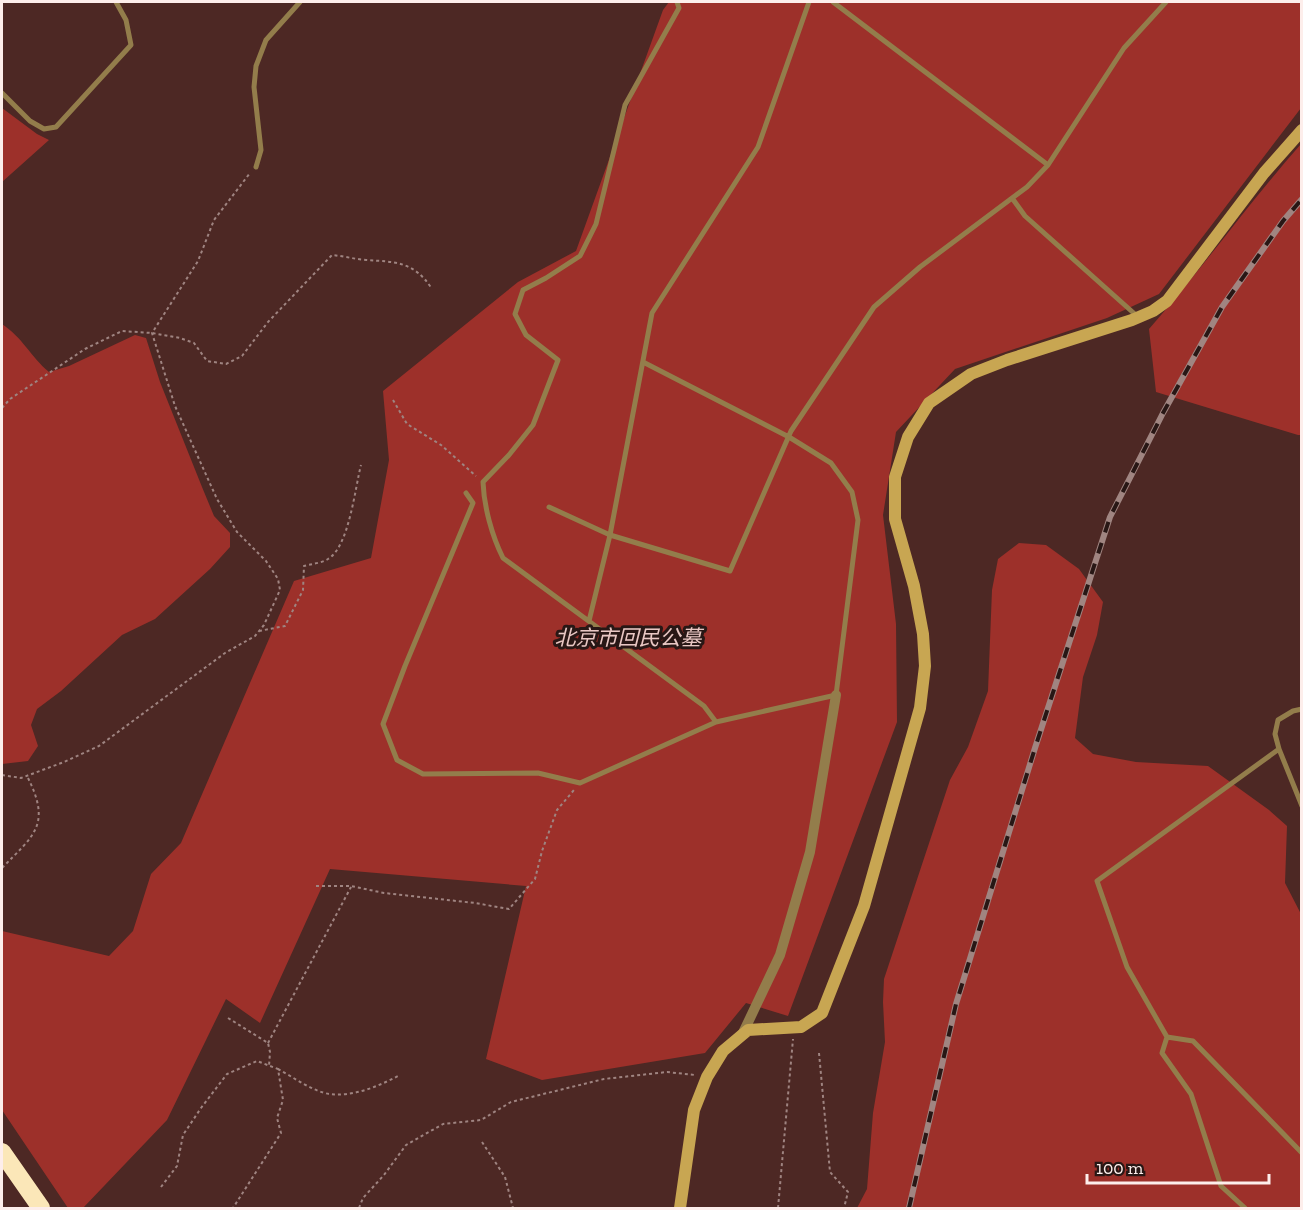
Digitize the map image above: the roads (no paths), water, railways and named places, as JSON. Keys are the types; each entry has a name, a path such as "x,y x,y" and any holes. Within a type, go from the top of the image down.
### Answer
{"highway":[{"path":"2,1152 41,1209"}],"street":[{"path":"680,1209 694,1110 706,1077 723,1051 748,1030 801,1027 822,1013 864,906 920,708 926,666 914,586 895,519 895,477 908,437 929,403 971,374 1007,360 1138,318 1167,301 1264,173 1302,130"},
{"path":"742,1035 780,955 810,852 836,696"}],"lane":[{"path":"2,93 30,121 44,129 56,127 130,45 126,20 116,2"},
{"path":"256,167 261,150 254,87 256,66 266,40 300,2"},
{"path":"677,2 679,8 625,105 596,224 580,256 523,290 514,314 526,335 558,360 533,424 509,455 483,482 483,494 496,544 503,558 704,706 716,722"},
{"path":"589,621 610,535 652,313 758,147 809,2"},
{"path":"832,2 1048,165"},
{"path":"549,507 610,535 730,571 789,437 874,307 920,267 1027,187 1048,165 1124,48 1166,2"},
{"path":"1012,198 1024,216 1138,318"},
{"path":"466,493 473,503 383,724 397,760 423,774 538,774 580,783 716,722 836,696 858,520 852,492 831,463 789,437 642,362"},
{"path":"1302,709 1293,711 1278,720 1275,734 1302,806"},
{"path":"1245,1209 1221,1186 1191,1094 1162,1053 1167,1037 1127,967 1097,881 1279,749"},
{"path":"1167,1037 1192,1041 1302,1153"}],"railway":[{"path":"909,1208 956,1004 1035,748 1110,517 1163,413 1222,307 1283,221 1302,199"}],"park label":[{"name":"北京市回民公墓","path":"628,637"}]}
